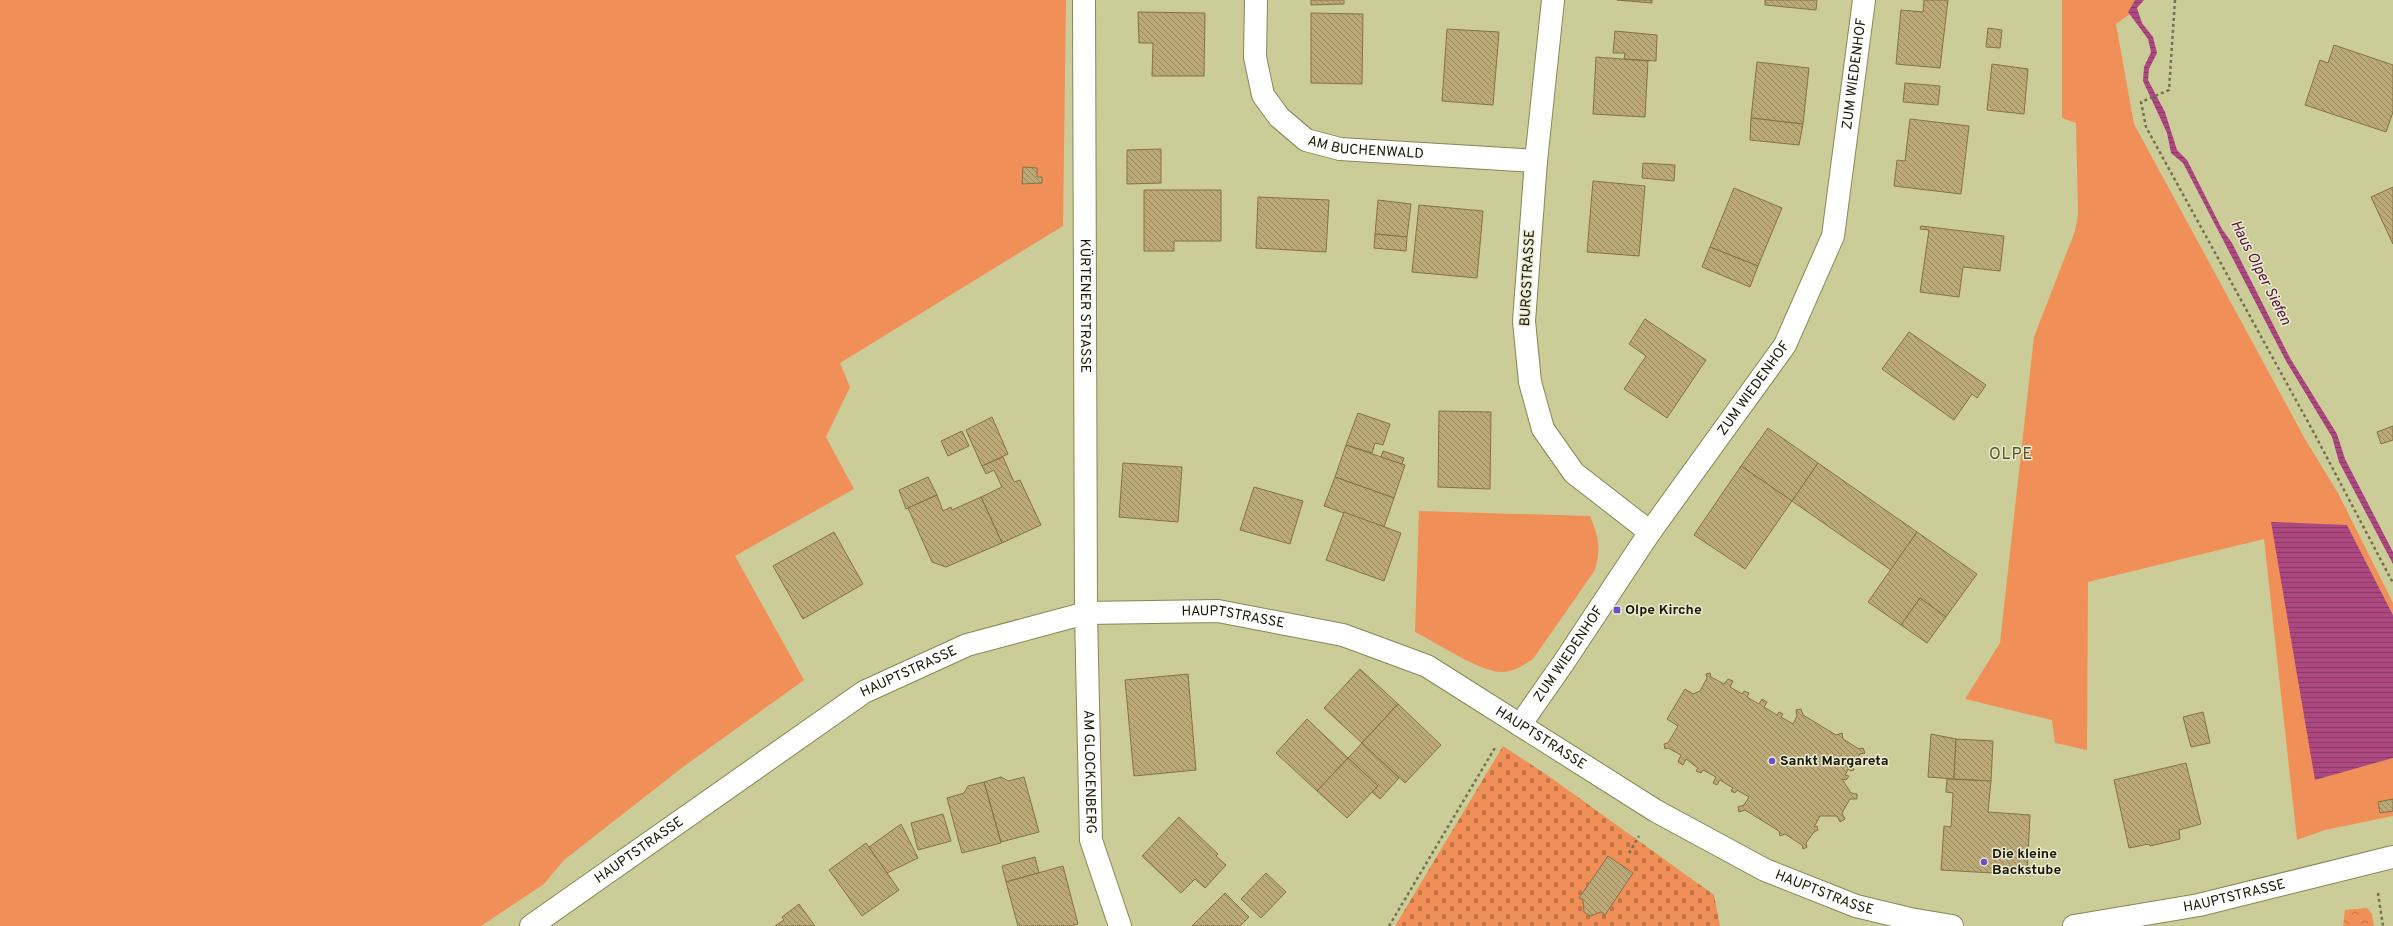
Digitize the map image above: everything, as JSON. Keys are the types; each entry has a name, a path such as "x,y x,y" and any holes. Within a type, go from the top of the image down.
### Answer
{"street":[{"name":"KÜRTENER STRASSE","path":"1084,0 1086,613"},
{"name":"AM BUCHENWALD","path":"1256,0 1255,57 1263,95 1279,117 1306,140 1340,149 1536,161"},
{"name":"BURGSTRASSE","path":"1553,0 1536,161 1524,320 1530,382 1542,428 1574,473 1650,532"},
{"name":"ZUM WIEDENHOF","path":"1520,725 1564,662 1650,532 1785,346 1833,236 1864,0"},
{"name":"HAUPTSTRASSE","path":"531,926 864,692 967,645 1086,613 1218,611 1343,635 1427,666 1656,811 1765,870 1856,906 1910,919 1952,926"},
{"name":"AM GLOCKENBERG","path":"1086,613 1091,840 1120,926"},
{"name":"HAUPTSTRASSE","path":"2074,926 2199,905 2393,857"}],"path":[{"path":"2175,0 2169,90 2141,102 2146,127 2314,433 2393,583"},
{"path":"1389,926 1499,741 1520,725"}],"green space":[{"path":"0,0 1066,0 1063,226 840,363 850,387 826,437 854,489 735,556 804,680 683,767 564,860 544,884 481,926 0,926"},
{"path":"2062,0 2135,0 2128,12 2130,14 2116,24 2134,124 2305,439 2338,493 2393,603 2393,615 2347,525 2315,780 2393,758 2393,816 2325,830 2297,840 2264,539 2088,582 2087,750 2055,743 2052,720 1965,699 2000,643 2034,337 2075,231 2078,215 2076,123 2062,118"},
{"path":"1419,511 1590,516 1598,543 1598,555 1595,570 1533,659 1510,671 1493,671 1458,656 1415,632"},
{"path":"1503,746 1547,775 1714,895 1720,926 1395,926"},
{"path":"2367,908 2372,914 2374,926 2343,926 2345,910"}],"shaded area":[{"path":"2135,0 2144,0 2137,8 2142,23 2153,37 2157,53 2149,69 2148,80 2165,112 2177,150 2187,160 2222,229 2232,243 2290,358 2337,434 2345,459 2393,552 2393,564 2339,462 2332,437 2286,361 2183,163 2171,153 2167,133 2143,81 2144,67 2151,52 2148,39 2128,12"},
{"path":"2271,522 2347,525 2393,615 2393,758 2315,780"}],"building":[{"path":"1311,0 1344,0 1344,4 1311,5"},
{"path":"1617,0 1652,0 1652,3"},
{"path":"1765,0 1817,0 1816,10 1765,5"},
{"path":"1924,0 1948,0 1940,68 1896,64 1901,10 1923,12"},
{"path":"1138,12 1205,13 1204,76 1152,76 1153,43 1139,43"},
{"path":"1311,13 1363,14 1362,84 1311,83"},
{"path":"1988,28 2002,30 2000,48 1986,47"},
{"path":"1447,29 1499,32 1493,105 1442,101"},
{"path":"1615,31 1657,35 1656,61 1624,59 1625,53 1613,53"},
{"path":"2334,45 2393,65 2393,112 2386,132 2305,105 2320,60 2328,63"},
{"path":"1596,57 1648,61 1645,117 1593,114"},
{"path":"1757,62 1809,68 1803,124 1751,118"},
{"path":"1992,64 2028,69 2024,114 1987,110"},
{"path":"1905,83 1940,86 1938,105 1903,102"},
{"path":"1751,118 1803,124 1799,145 1750,140"},
{"path":"1910,119 1969,126 1961,194 1894,186 1897,160 1905,161"},
{"path":"1161,149 1161,183 1127,184 1127,150"},
{"path":"1643,163 1675,165 1674,181 1642,178"},
{"path":"1023,167 1037,168 1037,177 1042,177 1042,183 1022,184"},
{"path":"1593,181 1645,186 1639,256 1587,252"},
{"path":"2393,187 2393,244 2371,197"},
{"path":"1734,188 1782,208 1758,266 1710,247"},
{"path":"1144,190 1221,190 1221,241 1174,241 1174,251 1144,251"},
{"path":"1258,197 1329,200 1326,252 1256,248"},
{"path":"1378,200 1411,204 1407,237 1375,234"},
{"path":"1419,205 1483,211 1477,278 1412,272"},
{"path":"1921,226 2004,236 2000,271 1963,267 1959,297 1920,292 1929,230 1920,229"},
{"path":"1375,234 1407,237 1406,251 1374,248"},
{"path":"1710,247 1758,266 1750,287 1702,267"},
{"path":"1645,319 1706,360 1667,418 1624,389 1646,356 1629,344"},
{"path":"1909,332 1986,385 1977,398 1972,394 1954,420 1882,369"},
{"path":"1439,411 1491,412 1490,489 1438,487"},
{"path":"1358,413 1390,424 1383,445 1375,443 1372,453 1346,445"},
{"path":"992,417 1008,454 982,466 966,430"},
{"path":"2393,426 2393,440 2381,444 2377,432"},
{"path":"1768,428 1818,463 1792,501 1741,466"},
{"path":"962,431 969,446 948,456 941,441"},
{"path":"1346,445 1405,465 1394,498 1335,477"},
{"path":"1383,451 1404,458 1402,464 1381,457"},
{"path":"1003,457 1014,482 1020,480 1041,525 1002,543 981,497 1002,487 994,470 986,474 982,466"},
{"path":"1123,463 1182,467 1178,522 1119,517"},
{"path":"1818,463 1917,532 1891,570 1792,501"},
{"path":"1741,466 1792,501 1745,569 1694,535"},
{"path":"928,477 937,495 906,509 899,490"},
{"path":"1335,477 1394,498 1384,527 1324,506"},
{"path":"1254,487 1303,501 1290,544 1240,530"},
{"path":"937,495 943,511 951,507 952,510 981,497 1002,543 946,567 932,562 908,508"},
{"path":"1344,512 1401,533 1384,581 1326,560"},
{"path":"834,532 863,584 803,619 773,566"},
{"path":"1917,532 1977,574 1946,617 1920,598 1901,625 1868,602"},
{"path":"1920,598 1946,617 1927,643 1901,625"},
{"path":"1360,669 1398,704 1362,743 1324,708"},
{"name":"Sankt Margareta","path":"1710,673 1711,677 1724,684 1728,679 1733,681 1730,687 1742,694 1744,691 1749,693 1747,697 1759,704 1762,699 1767,702 1764,707 1777,715 1779,712 1783,714 1781,717 1793,724 1797,716 1796,710 1801,709 1803,715 1836,735 1842,733 1843,739 1859,749 1863,748 1865,753 1860,754 1853,766 1854,770 1850,771 1849,768 1845,775 1849,776 1846,780 1842,779 1851,793 1857,794 1857,799 1850,799 1842,813 1845,819 1840,822 1837,816 1820,816 1814,827 1817,826 1818,830 1814,832 1806,843 1807,847 1803,849 1802,845 1785,834 1780,836 1779,831 1745,810 1739,812 1738,807 1744,805 1749,797 1737,790 1735,793 1731,791 1733,788 1720,780 1717,785 1713,783 1716,777 1703,770 1701,773 1696,771 1698,768 1686,759 1683,765 1678,762 1681,755 1668,748 1665,749 1664,744 1668,743 1678,726 1667,719 1685,689 1693,694 1700,691 1707,678 1706,674"},
{"path":"1188,674 1196,770 1134,776 1125,680"},
{"path":"1398,704 1441,745 1405,783 1362,743"},
{"path":"2203,712 2210,743 2191,747 2183,717"},
{"path":"1307,719 1348,758 1317,791 1276,753"},
{"path":"1931,734 1956,739 1954,779 1928,777"},
{"path":"1956,739 1993,741 1991,781 1954,779"},
{"path":"1362,743 1399,778 1380,799 1372,792 1378,786 1348,758"},
{"path":"1348,758 1378,786 1347,818 1317,791"},
{"path":"2186,763 2201,824 2179,830 2180,839 2150,846 2149,844 2129,848 2114,780"},
{"path":"1001,777 1008,781 1024,777 1039,832 1001,842 984,782"},
{"path":"1947,779 1991,781 1988,812 2030,815 2027,875 1941,870 1944,826 1951,827 1953,793 1946,792"},
{"path":"984,782 1001,843 962,853 947,798 964,793 968,786"},
{"path":"2393,799 2393,811 2380,813 2378,802"},
{"path":"943,814 951,841 918,850 911,823"},
{"path":"1179,817 1218,854 1216,856 1226,865 1205,888 1195,879 1181,893 1142,856"},
{"path":"901,824 918,858 887,873 869,847"},
{"path":"866,843 899,890 862,916 829,870"},
{"path":"1608,856 1633,873 1605,915 1601,912 1590,916 1584,912 1583,900 1579,898"},
{"path":"1035,857 1039,873 1006,882 1002,866"},
{"path":"1063,866 1078,924 1070,926 1018,926 1006,882"},
{"path":"1266,873 1286,892 1261,918 1241,899"},
{"path":"1225,893 1249,917 1240,926 1192,926"},
{"path":"799,904 815,926 775,926 784,920 782,917"}],"place":[{"name":"Olpe Kirche","path":"1617,610"},
{"name":"Sankt Margareta","path":"1772,761"},
{"name":"Die kleine Backstube","path":"1984,862"}],"district":[{"name":"OLPE","path":"2011,455"}],"water label":[{"name":"Haus Olper Siefen","path":"2260,273"}]}
